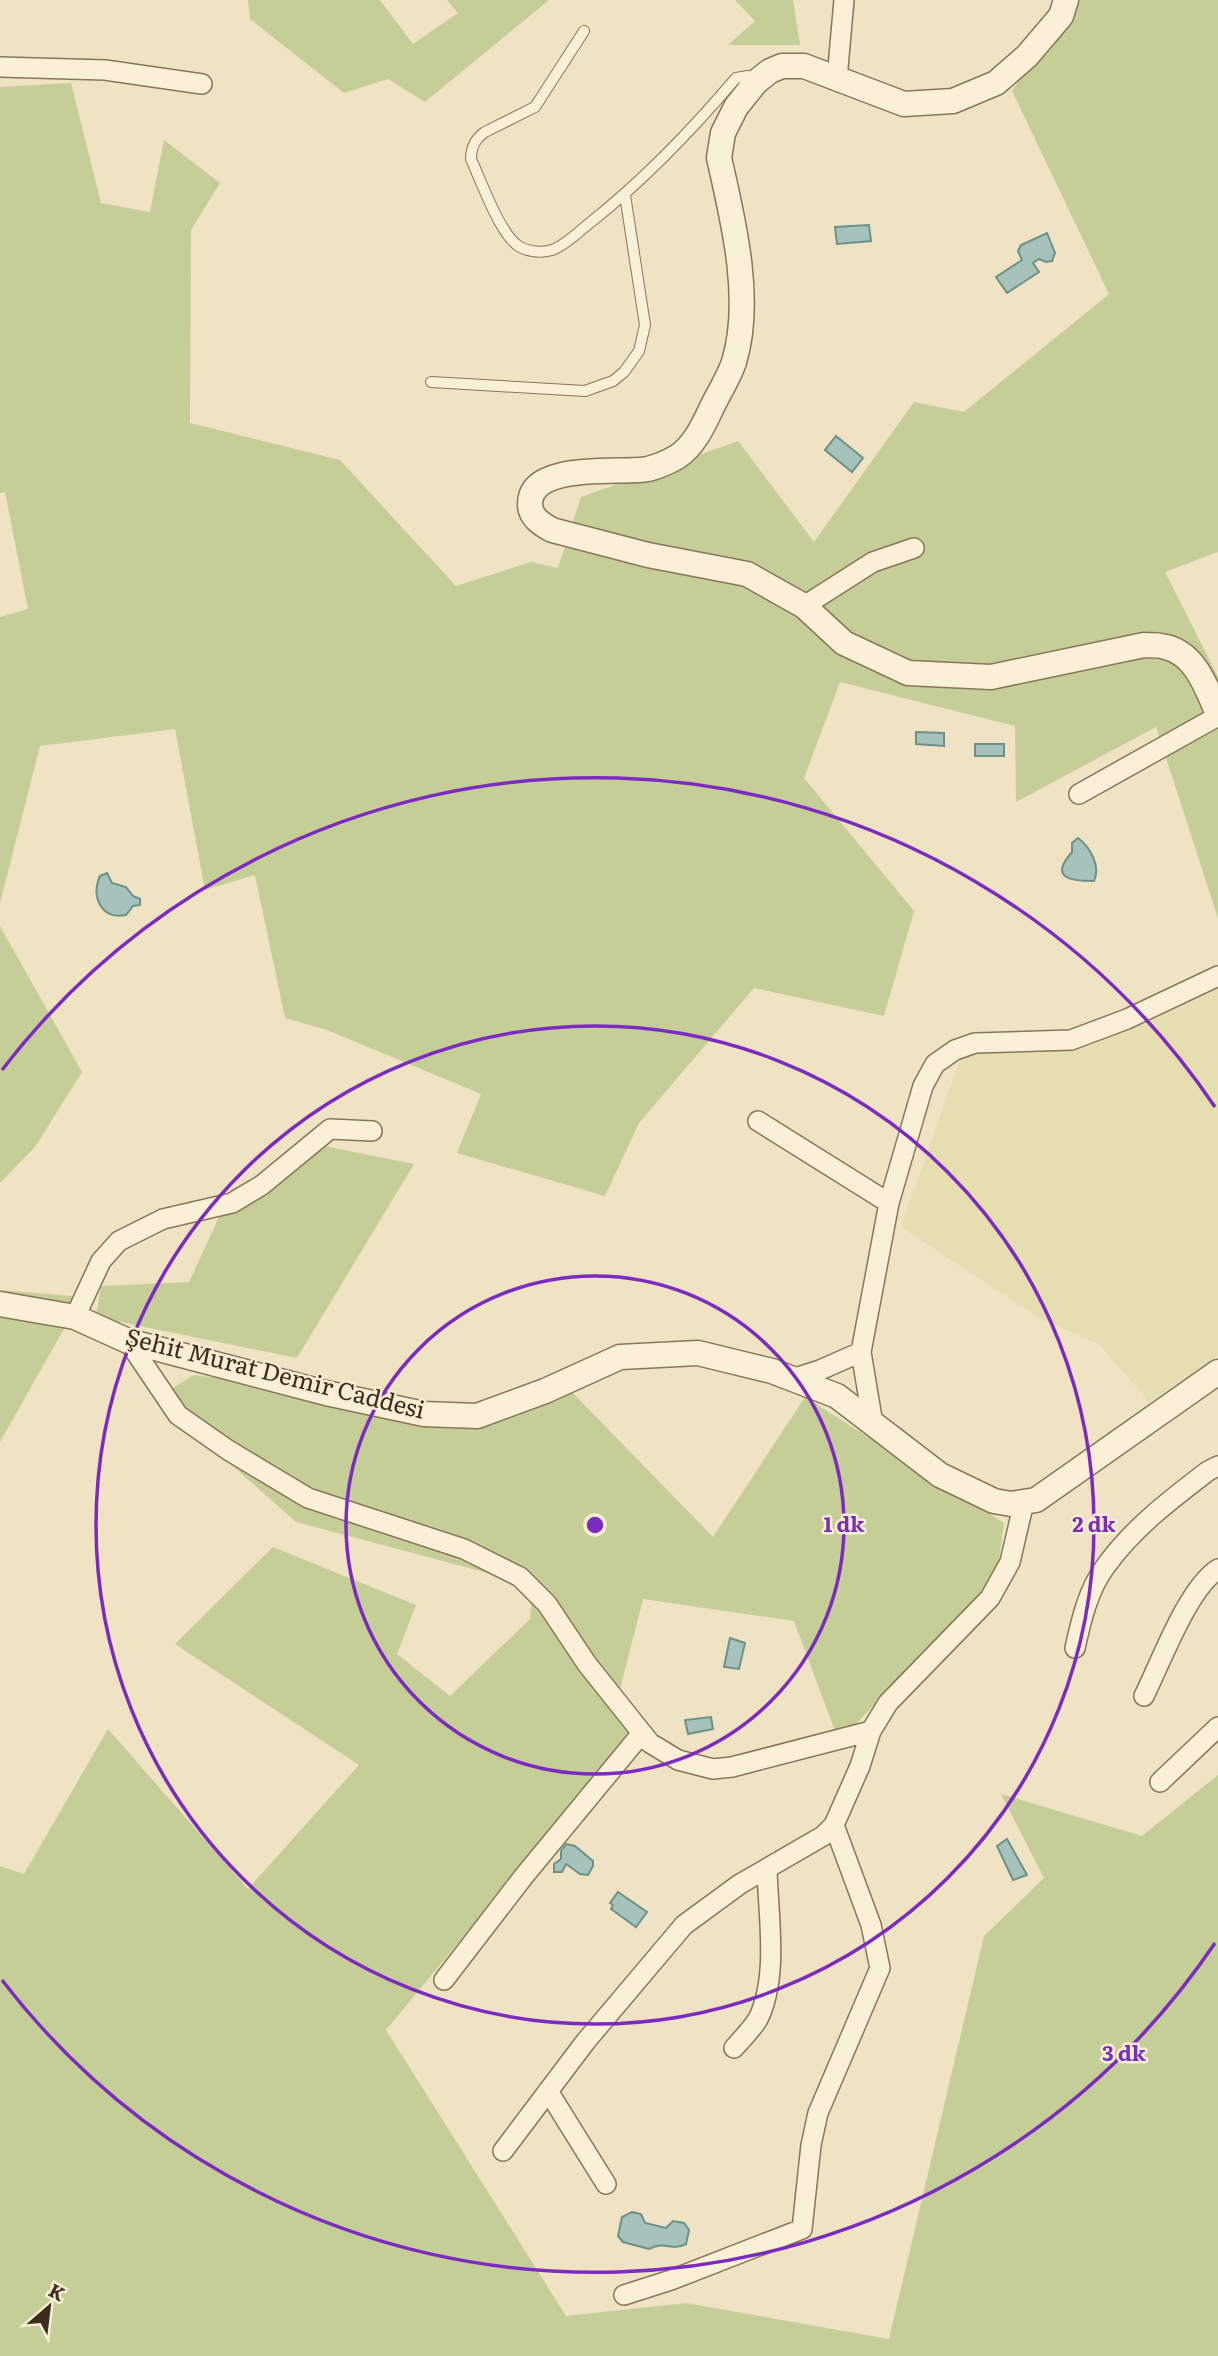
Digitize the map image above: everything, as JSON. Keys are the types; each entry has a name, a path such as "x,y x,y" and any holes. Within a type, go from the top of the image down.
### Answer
{"street":[{"path":"836,79 844,0"},
{"path":"1066,0 1061,16 1027,56 996,83 953,101 904,104 804,66 794,65 770,71 756,82 732,114 723,133 721,145 719,158 736,232 742,317 734,362 700,433 678,457 649,469 585,471 551,477 537,487 529,499 533,516 552,530 648,555 747,574 804,606 844,643 908,673 991,677 1144,645 1168,647 1189,659 1218,715 1079,794"},
{"path":"0,67 105,70 202,84"},
{"path":"804,606 873,562 914,548"},
{"path":"873,1424 861,1352 889,1203 923,1086 936,1064 955,1050 975,1043 1071,1040 1128,1019 1218,976"},
{"path":"758,1121 889,1203"},
{"path":"75,1317 101,1261 119,1241 163,1219 232,1203 262,1185 330,1129 372,1131"},
{"name":"Şehit Murat Demir Caddesi","path":"0,1304 75,1317 128,1341 326,1393 424,1414 477,1416 545,1391 620,1357 698,1353 772,1371 837,1396 940,1475 994,1501 1011,1504 1024,1502"},
{"path":"128,1341 178,1415 228,1450 308,1499 464,1549 520,1577 547,1604 587,1664 650,1743 678,1760 723,1769 872,1731"},
{"path":"792,1379 861,1352"},
{"path":"503,2151 586,2041 684,1925 740,1884 823,1836 834,1825 872,1731 888,1703 990,1598 1010,1562 1024,1502 1036,1500 1218,1372"},
{"path":"1075,1648 1084,1611 1103,1568 1147,1519 1218,1466"},
{"path":"1144,1696 1188,1605 1207,1576 1218,1569"},
{"path":"1160,1782 1218,1727"},
{"path":"444,1980 524,1876 642,1733"},
{"path":"624,2295 671,2280 802,2229 811,2145 818,2113 880,1968 871,1925 834,1825"},
{"path":"734,2048 757,2021 765,1999 770,1961 767,1868"},
{"path":"548,2091 606,2184"}],"lane":[{"path":"584,31 536,107 478,137 471,152 471,159 504,230 510,240 530,251 540,252 559,247 625,195 688,134 736,78 748,76 756,82"},
{"path":"431,382 585,391 613,381 624,372 639,351 645,325 625,195"}],"shaded area":[{"path":"1218,985 1218,1355 1149,1402 1099,1344 1044,1321 901,1227 969,1034 1087,1047"}],"green space":[{"path":"248,0 380,0 413,44 458,13 447,0 549,0 425,102 388,79 344,93 250,19"},
{"path":"735,0 793,0 800,45 728,45 755,21"},
{"path":"1072,0 1218,0 1218,552 1165,572 1218,677 1218,918 1156,727 1016,802 1015,726 840,682 804,778 914,911 884,1016 754,988 639,1123 605,1196 457,1153 481,1094 327,1030 285,1018 255,875 205,890 175,729 40,746 0,903 0,617 28,609 5,492 0,493 0,87 71,83 101,203 150,212 164,140 220,183 191,230 190,423 340,460 456,586 531,562 558,568 581,497 738,441 814,542 914,402 964,412 1109,294 1012,91"},
{"path":"0,926 82,1072 35,1147 0,1183"},
{"path":"319,1145 414,1164 297,1358 96,1317 101,1286 189,1282 232,1189"},
{"path":"0,1290 82,1297 0,1442"},
{"path":"194,1375 490,1413 569,1389 713,1537 805,1397 1004,1523 997,1575 839,1742 794,1621 643,1599 617,1701 630,1736 386,2030 566,2316 686,2303 889,2339 984,1936 1044,1878 1001,1794 1142,1836 1218,1775 1218,2356 0,2356 0,1866 24,1874 108,1729 248,1889 359,1765 175,1644 273,1547 416,1605 397,1654 450,1696 530,1619 533,1585 296,1522 156,1398"}],"water":[{"path":"869,225 871,241 837,244 835,227"},
{"path":"1047,233 1055,253 1052,261 1039,259 1033,263 1039,272 1007,293 996,277 1022,260 1018,251 1021,245"},
{"path":"836,436 863,458 852,472 825,450"},
{"path":"916,732 944,733 944,746 916,744"},
{"path":"975,744 1004,744 1004,756 975,756"},
{"path":"1078,838 1087,846 1093,857 1096,869 1094,881 1070,879 1063,873 1062,867 1072,852 1072,843"},
{"path":"107,873 112,883 126,887 133,896 140,899 140,905 133,906 126,915 110,914 100,905 98,884 100,876"},
{"path":"730,1638 745,1643 739,1669 724,1667"},
{"path":"711,1717 713,1729 688,1734 685,1720"},
{"path":"1007,1839 1027,1875 1013,1880 997,1846"},
{"path":"566,1844 575,1846 593,1861 588,1875 580,1874 566,1864 562,1872 554,1872 554,1864 561,1859 561,1851"},
{"path":"618,1892 647,1912 636,1927 611,1909 613,1905 610,1903"},
{"path":"632,2212 641,2214 645,2223 666,2228 673,2221 684,2223 689,2230 686,2244 649,2249 623,2242 618,2236 622,2217"}]}
